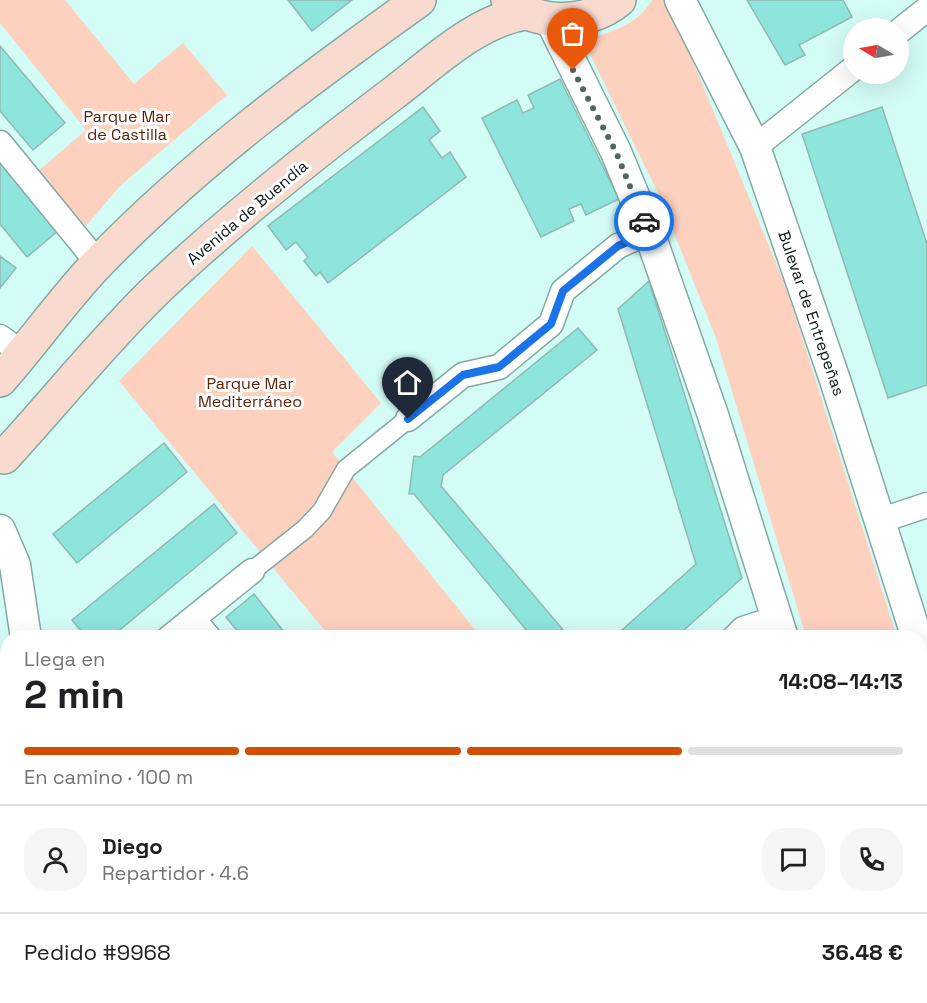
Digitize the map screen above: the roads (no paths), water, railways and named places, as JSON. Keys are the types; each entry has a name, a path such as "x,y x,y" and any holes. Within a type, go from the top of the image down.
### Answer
{"main road":[{"path":"0,380 11,346 167,198 291,92 419,0"},
{"path":"528,10 586,17 609,8 619,0"},
{"name":"Avenida de Buendía","path":"1,461 155,291 209,242 331,141 456,46 496,21 528,10"}],"street":[{"name":"Bulevar de Entrepeñas","path":"680,0 755,147 835,380 914,630"},
{"path":"909,23 927,9"},
{"path":"528,10 616,152 649,232 713,416 780,628 742,630"},
{"path":"755,147 843,77"},
{"path":"0,143 98,263"},
{"path":"180,630 305,529 322,511 346,469 463,375 499,367 551,324 563,291 618,246 649,232"},
{"path":"879,521 927,505"},
{"path":"0,530 15,565 25,630"},
{"path":"193,619 202,630"}],"park label":[{"name":"Parque Mar de Castilla","path":"127,125"},
{"name":"Parque Mar Mediterráneo","path":"250,392"}]}
